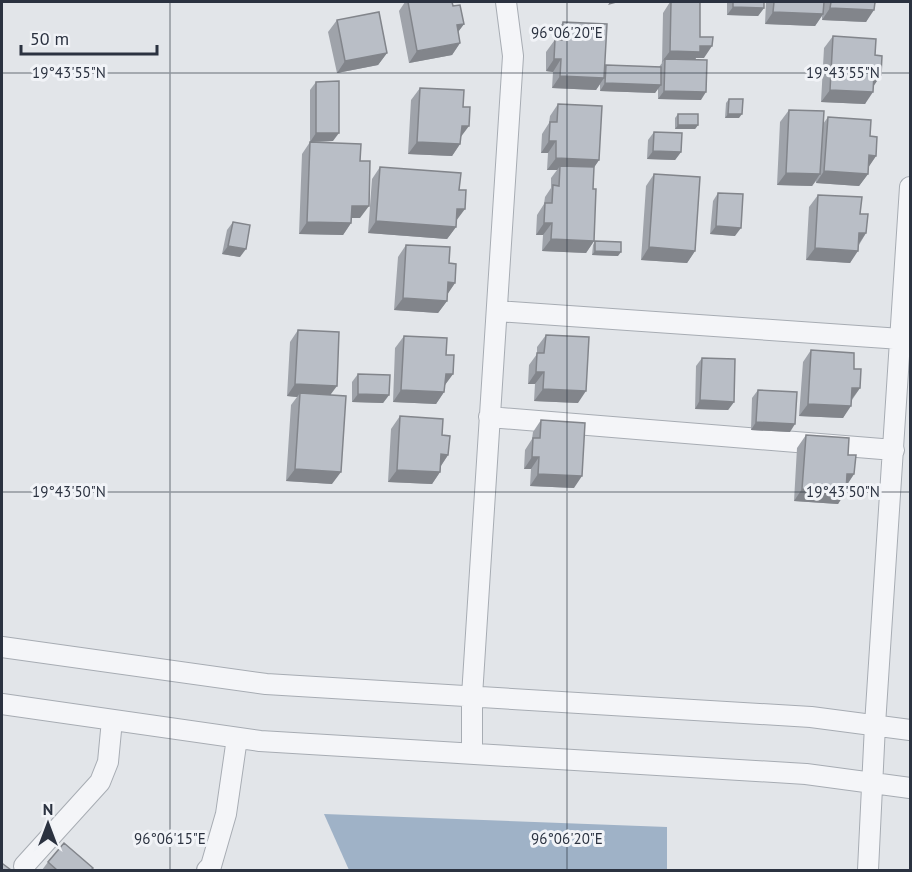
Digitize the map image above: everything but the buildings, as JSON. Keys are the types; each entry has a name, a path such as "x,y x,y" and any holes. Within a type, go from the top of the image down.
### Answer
{"street":[{"path":"472,754 472,696 513,56 506,2"},
{"path":"868,870 875,725 910,187"},
{"path":"497,311 901,339"},
{"path":"489,417 894,450"},
{"path":"2,646 266,684 811,717 910,730"},
{"path":"2,704 260,741 806,774 910,788"},
{"path":"24,866 100,782 108,762 112,720"},
{"path":"207,870 211,866 226,814 237,738"}],"water":[{"path":"324,814 667,827 667,870 349,870"}]}
